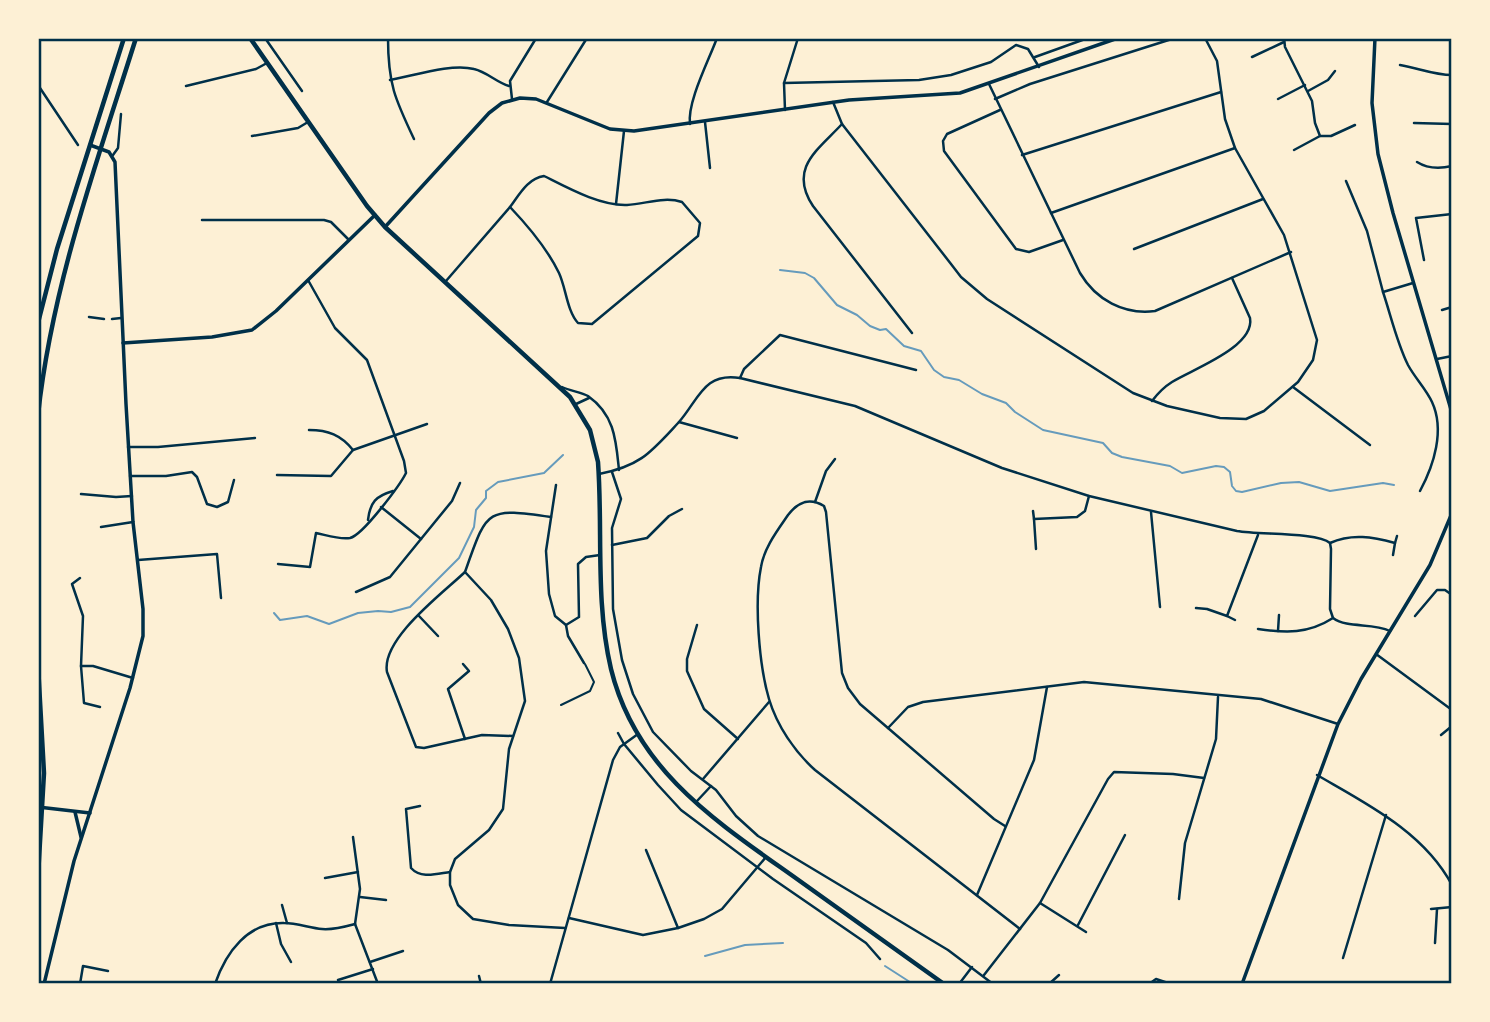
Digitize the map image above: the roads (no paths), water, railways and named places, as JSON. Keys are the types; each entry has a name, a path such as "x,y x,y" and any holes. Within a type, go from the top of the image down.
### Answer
{"highway":[{"path":"38,323 57,249 124,38"},
{"path":"38,415 62,282 136,38"},
{"path":"250,38 386,228 562,387 576,404 594,440 599,474 601,604 607,650 617,688 638,734 670,778 695,803 766,857 944,984"},
{"path":"38,665 43,737 38,876"}],"street":[{"path":"265,38 302,92"},
{"path":"388,38 390,80 414,139"},
{"path":"547,102 587,38"},
{"path":"690,124 693,102 717,38"},
{"path":"785,110 784,83 798,38"},
{"path":"1035,57 1088,38"},
{"path":"386,228 489,113 512,99 528,98 547,102 610,129 624,131 875,97 948,95 989,84 1118,38"},
{"path":"995,99 1030,84 1175,38"},
{"path":"833,102 842,124 945,257 971,286 987,299 1118,385 1152,401 1220,418 1246,419 1264,411 1293,387 1309,368 1317,346 1284,235 1235,148 1225,119 1217,61 1205,38"},
{"path":"1374,38 1372,103 1378,154 1451,413"},
{"path":"512,99 509,86 535,39"},
{"path":"1252,57 1284,40 1308,91 1320,135"},
{"path":"784,83 919,80 951,75 981,66 1016,45 1024,46 1035,57 1039,66"},
{"path":"186,86 256,69 267,63"},
{"path":"1400,65 1437,75 1451,75"},
{"path":"390,80 451,68 470,68 484,72 509,86"},
{"path":"1308,91 1328,80 1335,71"},
{"path":"989,84 1063,240 1089,287 1111,304 1127,310 1156,311 1291,252"},
{"path":"38,85 78,145"},
{"path":"1278,99 1305,85"},
{"path":"1022,155 1221,92"},
{"path":"1000,110 947,134 943,141 944,151 1017,249 1029,252 1063,240"},
{"path":"44,984 82,839 133,678 143,636 143,609 128,447 116,168 113,155 118,148 121,114"},
{"path":"251,135 298,128 308,122"},
{"path":"705,122 710,168"},
{"path":"1414,123 1451,124"},
{"path":"842,124 807,160 803,174 805,193 912,333"},
{"path":"1294,150 1320,135 1331,136 1355,125"},
{"path":"616,204 624,131"},
{"path":"90,145 113,155"},
{"path":"1051,214 1235,148"},
{"path":"1417,162 1424,167 1439,169 1451,166"},
{"path":"445,283 530,182 537,177 544,176 607,203 674,199 682,202 691,211 700,223 700,229 694,241 592,324 584,325 574,319 559,275 545,247 510,207"},
{"path":"1346,181 1367,232 1383,292 1407,363 1436,414 1438,427 1434,458 1420,491"},
{"path":"1134,249 1263,199"},
{"path":"1424,260 1416,218 1451,214"},
{"path":"122,343 212,337 252,330 263,324 375,215"},
{"path":"202,219 324,220 331,222 348,239"},
{"path":"1152,401 1170,383 1223,354 1247,337 1250,318 1233,278"},
{"path":"278,564 310,568 316,533 350,538 368,522 406,473 367,360 335,328 308,280"},
{"path":"1383,292 1413,283"},
{"path":"1442,310 1451,307"},
{"path":"89,317 104,319"},
{"path":"112,319 121,318"},
{"path":"740,379 744,369 780,335 916,370"},
{"path":"1437,359 1451,356"},
{"path":"599,474 619,470 644,458 679,422 709,383 722,376 855,406 999,467 1089,496 1258,535 1321,537 1330,543"},
{"path":"562,387 590,398 608,416 614,429 619,470"},
{"path":"1293,387 1370,445"},
{"path":"576,404 590,398"},
{"path":"679,422 737,438"},
{"path":"277,475 328,477 334,474 353,450 427,424"},
{"path":"309,430 341,437 353,450"},
{"path":"128,447 158,447 254,438"},
{"path":"815,502 826,471 835,459"},
{"path":"130,476 166,476 192,472 199,481 205,501 210,506 217,507 229,502 234,480"},
{"path":"612,472 621,499 612,528 615,623 632,694 653,732 684,764 711,786 736,816 758,836 972,967 993,984"},
{"path":"356,592 390,577 452,501 460,483"},
{"path":"556,485 546,560 553,611 559,621 566,625 568,636 584,663"},
{"path":"368,522 374,500 393,491"},
{"path":"80,494 132,496"},
{"path":"1034,519 1077,517 1085,511 1089,496"},
{"path":"1005,826 860,704 844,681 826,512 824,506 815,502 807,500 799,503 767,550 761,566 761,658 770,701 783,731 800,757 815,771 1020,929"},
{"path":"381,506 421,539"},
{"path":"612,545 647,538 669,516 682,509"},
{"path":"513,736 495,734 420,748 410,735 386,666 395,640 465,572 483,526 495,514 512,511 551,517"},
{"path":"1033,511 1035,550"},
{"path":"1151,512 1160,607"},
{"path":"1242,984 1338,724 1436,554 1451,513"},
{"path":"101,527 133,522"},
{"path":"1227,616 1258,535"},
{"path":"1393,555 1397,536"},
{"path":"1330,543 1346,537 1374,538 1395,543"},
{"path":"1330,543 1330,609 1333,618 1343,623 1379,626 1390,631"},
{"path":"138,560 217,554 221,598"},
{"path":"566,625 579,617 578,564 586,556 600,555"},
{"path":"465,572 499,611 519,658 524,701 507,757 507,790 500,816 489,830 455,859 450,872 452,893 462,911 473,919 509,925 565,928"},
{"path":"80,578 72,584 83,616 81,666 84,703 100,708"},
{"path":"1415,617 1437,590 1445,590 1451,595"},
{"path":"1196,608 1207,609 1235,620"},
{"path":"1278,631 1279,615"},
{"path":"419,616 438,636"},
{"path":"1258,629 1297,633 1333,618"},
{"path":"697,625 687,659 687,671 704,709 738,739"},
{"path":"1376,654 1451,710"},
{"path":"463,664 469,671 448,689 465,739"},
{"path":"81,666 93,666 133,678"},
{"path":"888,728 908,707 915,704 1084,682 1261,699 1338,724"},
{"path":"977,895 1034,760 1046,687"},
{"path":"1179,899 1185,844 1216,739 1218,696"},
{"path":"703,779 770,701"},
{"path":"1441,735 1451,726"},
{"path":"618,733 668,798 758,868 866,943 880,959"},
{"path":"550,984 613,760 624,744 638,734"},
{"path":"984,975 1040,903 1114,772 1204,778"},
{"path":"1318,775 1386,815 1414,839 1438,865 1451,885"},
{"path":"695,803 711,786"},
{"path":"419,806 406,809 411,868 423,876 450,872"},
{"path":"41,808 90,814"},
{"path":"75,812 82,839"},
{"path":"1343,957 1386,815"},
{"path":"1451,820 1451,832"},
{"path":"1078,925 1125,835"},
{"path":"353,837 360,897 355,924 379,984"},
{"path":"646,850 678,928"},
{"path":"568,918 643,934 678,928 722,909 766,857"},
{"path":"325,878 358,872"},
{"path":"360,897 386,900"},
{"path":"1040,903 1086,932"},
{"path":"282,905 287,923"},
{"path":"1431,909 1451,907"},
{"path":"1435,943 1437,909"},
{"path":"215,984 228,954 253,931 276,923 323,929 355,924"},
{"path":"276,923 281,944 291,962"},
{"path":"370,962 402,951"},
{"path":"80,984 83,966 108,971"},
{"path":"959,984 972,967"},
{"path":"338,980 373,969"},
{"path":"1049,984 1059,975"},
{"path":"479,976 481,984"},
{"path":"1149,984 1156,979 1171,984"}],"lane":[{"path":"561,705 590,691 594,682 584,663"}],"waterway":[{"path":"780,270 805,273 814,278 837,305 857,315 870,326 886,329 904,346 921,351 934,370 944,377 959,380 982,394 1006,403 1043,430 1103,443 1112,453 1122,457 1170,466 1182,473 1216,466 1224,467 1230,472 1232,486 1236,491 1242,492 1281,483 1299,482 1330,491 1383,483 1394,485"},
{"path":"274,613 280,620 307,616 329,624 358,613 391,612 410,607 459,558 474,527 476,510 486,498 486,491 498,482 544,473 563,455"},
{"path":"705,956 745,945 783,943"},
{"path":"885,966 913,984"}]}
